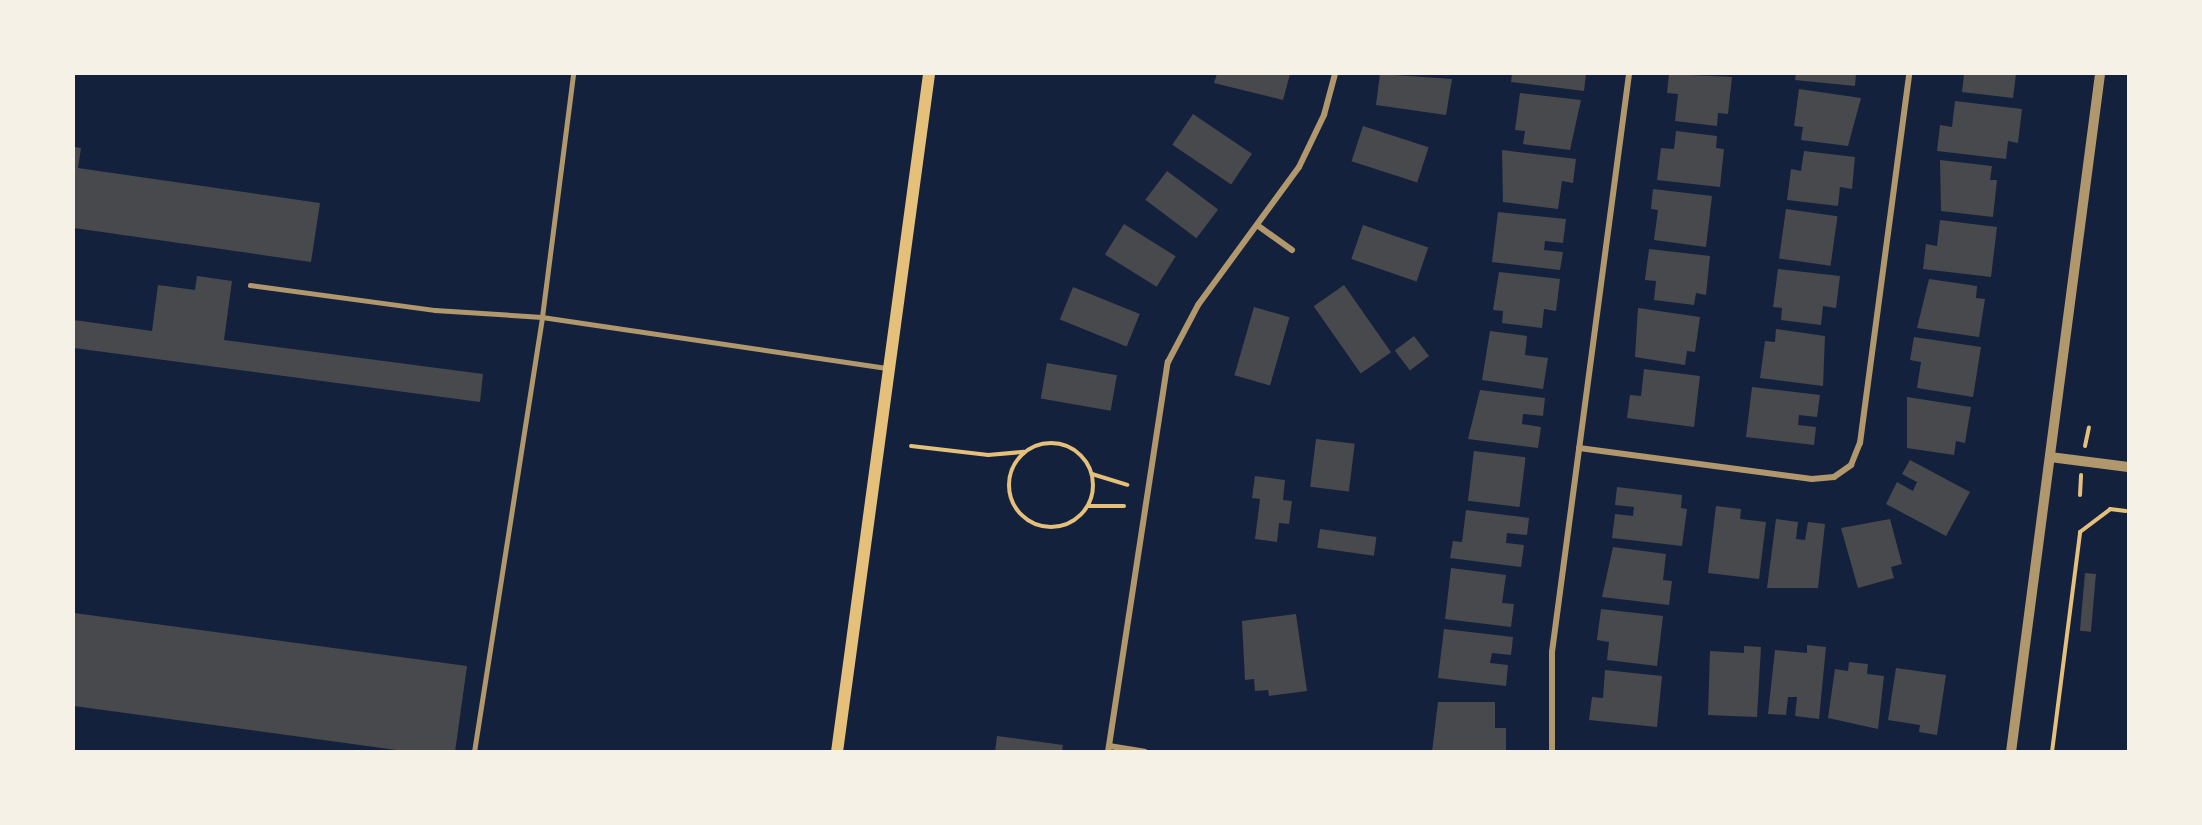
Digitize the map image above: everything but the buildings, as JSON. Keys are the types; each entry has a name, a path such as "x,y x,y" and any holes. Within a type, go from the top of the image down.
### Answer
{"main road":[{"path":"837,752 929,74"}],"street":[{"path":"1145,752 1109,749 1162,381 1187,321 1310,149 1335,74"},
{"path":"1552,752 1552,652 1629,74"},
{"path":"1579,448 1812,479 1843,473 1860,443 1909,74"},
{"path":"2011,752 2100,74"},
{"path":"1257,225 1292,250"},
{"path":"2050,457 2128,467"}],"lane":[{"path":"474,752 542,317 573,74"},
{"path":"250,285 435,310 542,317 889,369"}],"path":[{"path":"911,446 1007,454 1025,452 1048,443 1064,445 1078,453 1092,474 1127,485"},
{"path":"1025,452 1014,464 1010,497 1029,522 1062,527 1087,507 1124,506"},
{"path":"1007,454 1014,464"},
{"path":"1087,507 1092,474"},
{"path":"2052,752 2080,532 2110,509 2126,511"}]}
